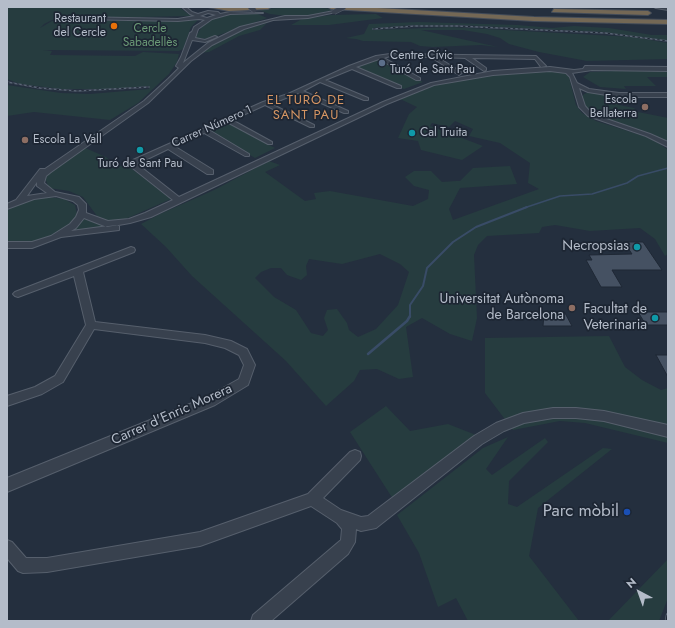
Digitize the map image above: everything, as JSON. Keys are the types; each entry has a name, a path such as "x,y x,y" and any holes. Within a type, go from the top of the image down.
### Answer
{"highway":[{"path":"211,7 229,9 268,7"},
{"path":"324,7 456,13 580,21 668,22"},
{"path":"333,10 342,7"},
{"path":"366,7 532,16 668,18"},
{"path":"402,7 456,13"},
{"path":"423,7 456,13"},
{"path":"547,11 603,11 668,14"},
{"path":"325,15 528,12"}],"street":[{"path":"184,7 201,19"},
{"path":"656,7 668,9"},
{"path":"175,72 184,57 195,28 207,10 203,8"},
{"path":"252,8 267,16"},
{"path":"79,18 178,20 212,19 234,13 290,18 325,15 333,10"},
{"path":"205,12 217,13 219,16"},
{"path":"20,201 43,175 61,159 148,98 204,44 267,16"},
{"path":"185,64 220,38 267,16"},
{"path":"191,39 209,40 232,31"},
{"path":"187,46 193,43 204,44"},
{"path":"79,146 146,102 170,80 204,44"},
{"name":"Carrer Número 1","path":"179,201 133,164 135,161 264,103 298,91 351,67 378,58 396,55 432,57 536,58 542,66"},
{"path":"432,57 459,73"},
{"path":"467,57 484,69"},
{"path":"499,57 507,65"},
{"path":"378,58 418,79"},
{"path":"351,67 399,88"},
{"path":"564,70 575,74 590,69 668,68"},
{"path":"7,245 18,246 36,244 58,236 116,228 132,224 148,215 412,92 465,77 518,70 564,70 575,74 588,90"},
{"path":"575,74 582,107 590,115 648,135 668,144"},
{"path":"320,80 366,99"},
{"path":"578,93 588,90 619,95 668,95"},
{"path":"298,91 346,112"},
{"path":"264,103 312,126"},
{"path":"227,120 270,143"},
{"path":"204,130 247,155"},
{"path":"169,146 210,172"},
{"path":"37,182 53,194"},
{"path":"7,208 20,201 37,196 64,194 76,198 82,204 82,214 73,226 58,236"},
{"path":"82,214 107,224 130,221 148,215"},
{"path":"7,252 18,246"},
{"path":"18,294 131,250"},
{"path":"7,401 38,392 59,379 91,325 78,271"},
{"name":"Carrer d'Enric Morera","path":"7,485 211,401 244,382 250,365 244,352 227,344 205,339 91,325"},
{"path":"312,499 340,516 356,523 366,525 371,523 403,497 490,432 506,424 532,416 566,413 591,415 668,431"},
{"path":"7,547 23,566 47,566 200,539 312,499 355,456"},
{"path":"259,621 343,549 348,542 349,532 346,523 340,516"}],"green space":[{"name":"Cercle Sabadellès","path":"7,7 179,7 191,16 90,18 77,16 66,19 52,20 40,28 52,21 198,20 191,27 183,49 179,51 43,50 52,51 50,55 135,56 143,52 179,54 177,62 169,74 138,103 110,120 34,112 7,116 7,85 61,93 90,94 149,89 148,86 117,89 61,89 20,84 7,79"},
{"path":"305,7 337,9 312,15 287,16 270,14 255,9"},
{"path":"231,14 258,14 267,18 208,39 195,38 203,25 208,21"},
{"path":"376,14 383,18 329,25 291,25 302,19 331,15"},
{"path":"418,22 518,25 552,28 574,26 609,28 652,35 668,35 668,41 603,32 460,25 413,25 373,28 375,30 450,27 633,37 668,43 668,59 587,61 539,52 509,44 500,38 487,34 463,30 421,30 498,47 481,45 433,47 420,46 411,42 363,41 346,38 364,34 369,24"},
{"path":"267,23 260,30 239,36 209,52 199,53 220,39"},
{"path":"377,59 423,82 404,89 354,67"},
{"path":"555,70 566,74 569,77 576,105 582,113 596,121 653,139 668,150 668,254 665,256 655,239 640,228 590,231 555,225 542,227 539,233 487,236 478,245 474,255 477,318 472,341 450,334 422,318 406,327 413,377 399,379 377,369 360,370 354,381 326,406 286,361 192,276 166,247 141,224 214,190 269,161 280,165 265,172 305,201 316,199 314,193 330,191 413,206 428,199 429,190 414,186 405,177 414,171 431,171 442,182 460,181 473,168 510,166 517,184 460,188 449,209 453,220 539,189 528,183 530,163 500,143 469,136 473,129 455,121 449,127 432,123 430,126 483,146 462,160 421,150 418,141 398,138 409,114 417,107 400,99 447,82 491,74","holes":["380,254 400,264 409,272 398,305 376,329 358,337 349,330 347,323 337,309 327,310 324,318 328,330 323,336 311,333 296,310 274,297 255,278 261,272 271,268 281,268 287,275 301,280 307,275 306,266 309,259 342,264"]},
{"path":"668,71 668,77 647,77 656,86 624,86 626,89 600,87 583,77 590,72"},
{"path":"589,92 609,95 619,105 634,108 638,112 668,118 668,142 650,133 593,114 586,107 582,97 584,94"},
{"path":"226,122 275,148 255,158 207,130"},
{"path":"83,147 106,157 117,166 128,166 171,199 121,221 107,221 97,216 83,197 69,191 49,188 45,178 48,174"},
{"path":"49,197 64,199 75,205 77,214 74,221 55,236 33,242 7,241 7,211 15,205 34,198"},
{"path":"84,219 103,225 119,225 72,231"},
{"path":"609,336 625,367 642,380 661,390 668,388 668,443 585,423 560,421 513,430 485,393 485,338"},
{"path":"386,406 410,431 448,424 476,435 393,499 350,432"},
{"path":"508,437 486,469 492,475 545,438 548,442 509,481 508,504 517,507 603,448 612,449 538,508 529,556 579,621 468,621 456,598 438,607 419,553 397,515 483,448"},
{"path":"668,559 668,598 659,621 608,621"}],"building":[{"path":"624,242 643,242 662,270 612,270 622,287 601,287 586,260 592,260 589,255 632,254"},
{"name":"Facultat de Veterinaria","path":"638,312 668,312 668,325 646,325"},
{"path":"565,313 572,326 543,326 544,314"},
{"path":"656,355 668,355 668,377"}],"waterway":[{"path":"527,207 560,196 592,194 627,183 638,176 668,168"},
{"path":"410,316 410,305 423,286 427,268 453,242 476,227 527,207"},
{"path":"368,354 407,321 410,316"}],"railway":[{"path":"373,29 415,26 457,26 605,33 668,41"},
{"path":"7,82 40,88 77,91 149,87"},
{"path":"667,621 668,615"}],"place":[{"name":"Restaurant del Cercle","path":"114,26"},
{"name":"Centre Cívic Turó de Sant Pau","path":"382,63"},
{"name":"Escola Bellaterra","path":"645,107"},
{"name":"Cal Truita","path":"412,133"},
{"name":"Escola La Vall","path":"25,140"},
{"name":"Turó de Sant Pau","path":"140,150"},
{"name":"Necropsias","path":"637,247"},
{"name":"Universitat Autònoma de Barcelona","path":"572,308"},
{"name":"Facultat de Veterinaria","path":"655,318"},
{"name":"Parc mòbil","path":"627,512"}],"district":[{"name":"EL TURÓ DE SANT PAU","path":"306,108"}]}
